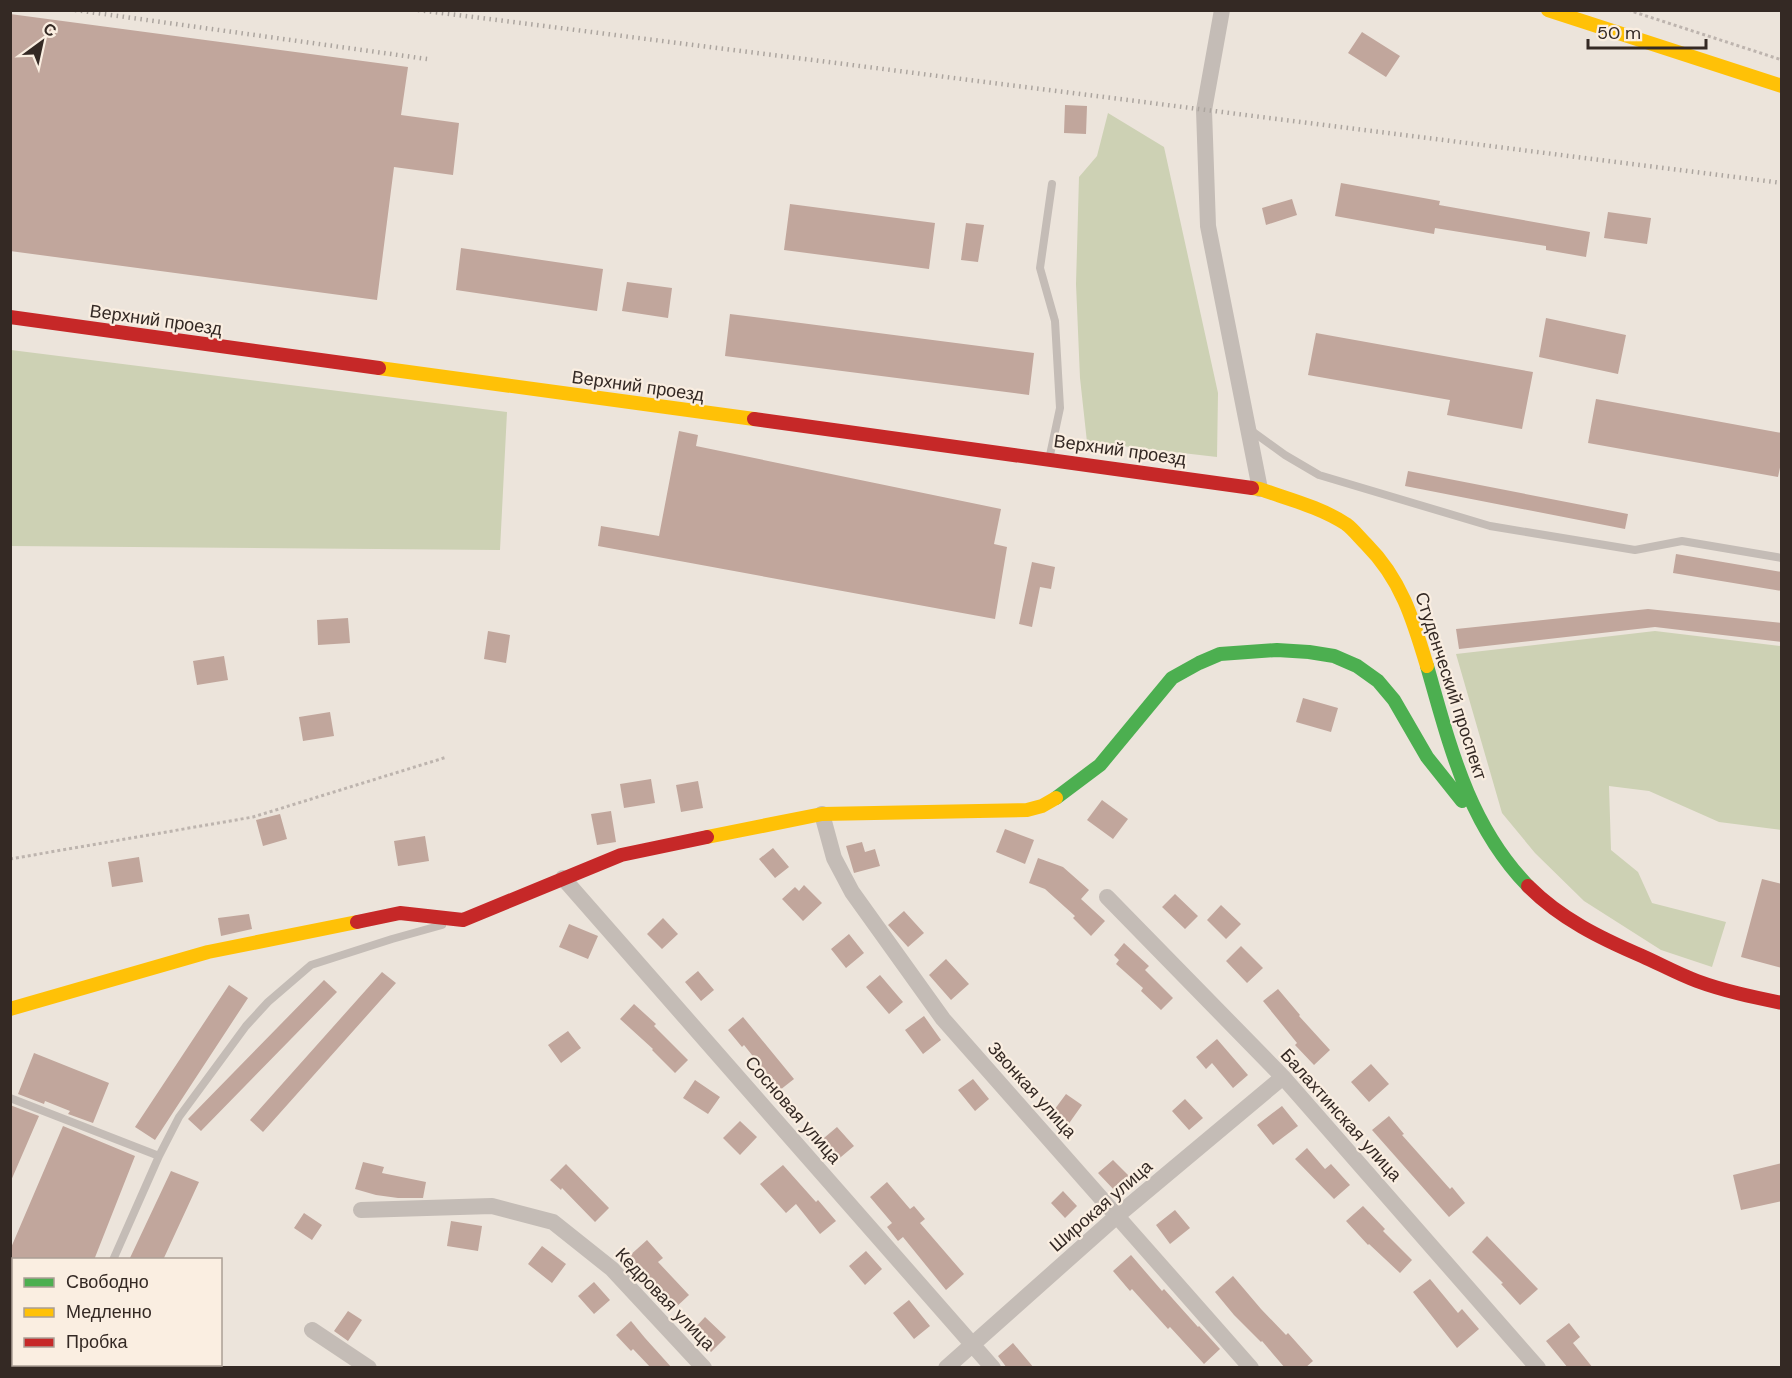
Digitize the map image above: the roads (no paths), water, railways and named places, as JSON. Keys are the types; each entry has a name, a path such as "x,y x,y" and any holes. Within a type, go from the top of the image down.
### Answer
{"main road":[{"path":"1548,10 1782,86"},
{"name":"Верхний проезд","path":"10,317 1260,489"},
{"name":"Студенческий проспект","path":"1260,489 1321,511 1347,525 1378,556 1392,575 1414,624 1459,774 1483,823 1511,866 1529,886 1556,910 1620,948 1722,990 1782,1003"},
{"path":"563,878 621,855 822,814 1027,810 1042,806 1100,765 1172,678 1220,654 1245,651 1309,652 1334,656 1357,666 1378,681 1394,700 1427,757 1461,801 1472,803"},
{"path":"10,1009 208,952 400,913 463,920"}],"street":[{"path":"1222,10 1204,110 1208,226 1260,489"},
{"name":"Звонкая улица","path":"822,814 834,858 852,892 944,1019 1251,1368"},
{"name":"Сосновая улица","path":"563,878 993,1368"},
{"name":"Балахтинская улица","path":"1107,897 1283,1077 1538,1368"},
{"name":"Широкая улица","path":"946,1368 1118,1215 1283,1077"},
{"name":"Кедровая улица","path":"361,1210 492,1206 553,1221 612,1269 704,1368"},
{"path":"312,1330 369,1368"}],"lane":[{"path":"1049,459 1060,408 1055,321 1041,268 1052,184"},
{"path":"1249,429 1285,455 1320,475 1490,526 1635,550 1682,541 1782,558"},
{"path":"114,1258 159,1156 179,1117 246,1026 268,1002 311,965 392,939 463,920 563,878"},
{"path":"10,1098 159,1156"}],"railway":[{"path":"75,10 427,59"},
{"path":"418,10 1782,183"}]}
